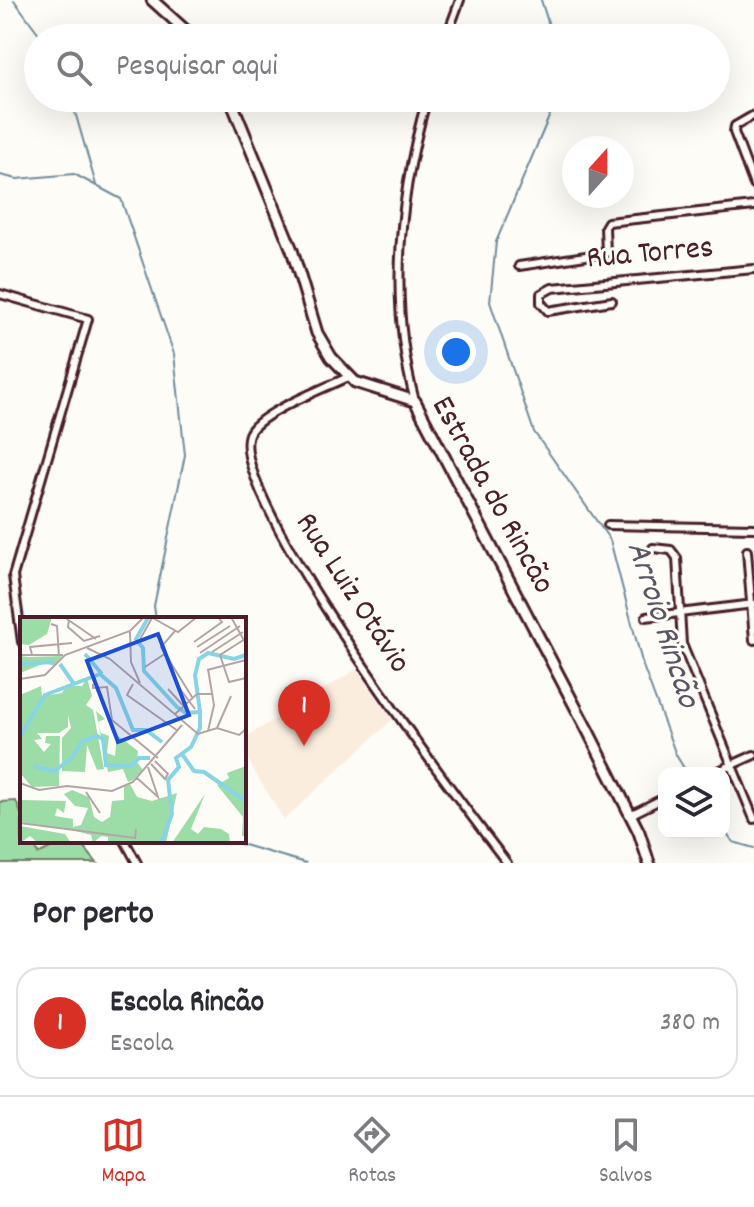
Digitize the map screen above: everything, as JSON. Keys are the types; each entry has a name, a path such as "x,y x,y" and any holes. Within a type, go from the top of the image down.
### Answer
{"street":[{"path":"152,0 179,24"},
{"path":"451,24 460,0"},
{"path":"236,112 292,250 317,333 348,377"},
{"path":"415,401 406,370 400,313 401,224 409,168 423,112"},
{"path":"754,115 735,126 734,132 754,185"},
{"path":"519,266 606,253 605,227 608,222 754,206"},
{"name":"Rua Torres","path":"612,301 548,311 541,303 541,294 552,288 754,269"},
{"path":"0,294 88,319 13,576 20,627"},
{"name":"Estrada do Rincão","path":"348,377 371,390 415,401 630,815 649,863"},
{"name":"Rua Luiz Otávio","path":"348,377 256,423 248,441 249,462 301,571 347,642 507,863"},
{"path":"608,525 754,528"},
{"path":"653,548 675,554 682,644 754,819"},
{"path":"747,551 754,640"},
{"path":"646,617 752,605"},
{"path":"725,767 754,755"},
{"path":"630,815 658,801"},
{"path":"126,843 137,863"}],"shaded area":[{"path":"357,669 392,720 284,820 246,757 246,737"}],"green space":[{"path":"16,801 20,811 20,843 34,843 38,854 60,843 81,843 97,863 0,863 0,802"}],"waterway":[{"path":"14,0 32,24"},
{"name":"Arroio Rincão","path":"541,0 549,24"},
{"path":"75,112 96,185"},
{"name":"Arroio Rincão","path":"551,112 496,242 490,302 534,432 610,540 643,666 683,767"},
{"path":"0,175 17,179 74,174 121,199 174,354 185,455 154,606 156,617"},
{"name":"Arroio Rincão","path":"730,838 733,842 754,848"},
{"path":"237,843 306,863"}],"place":[{"name":"Escola Rincão","path":"304,746"}]}
